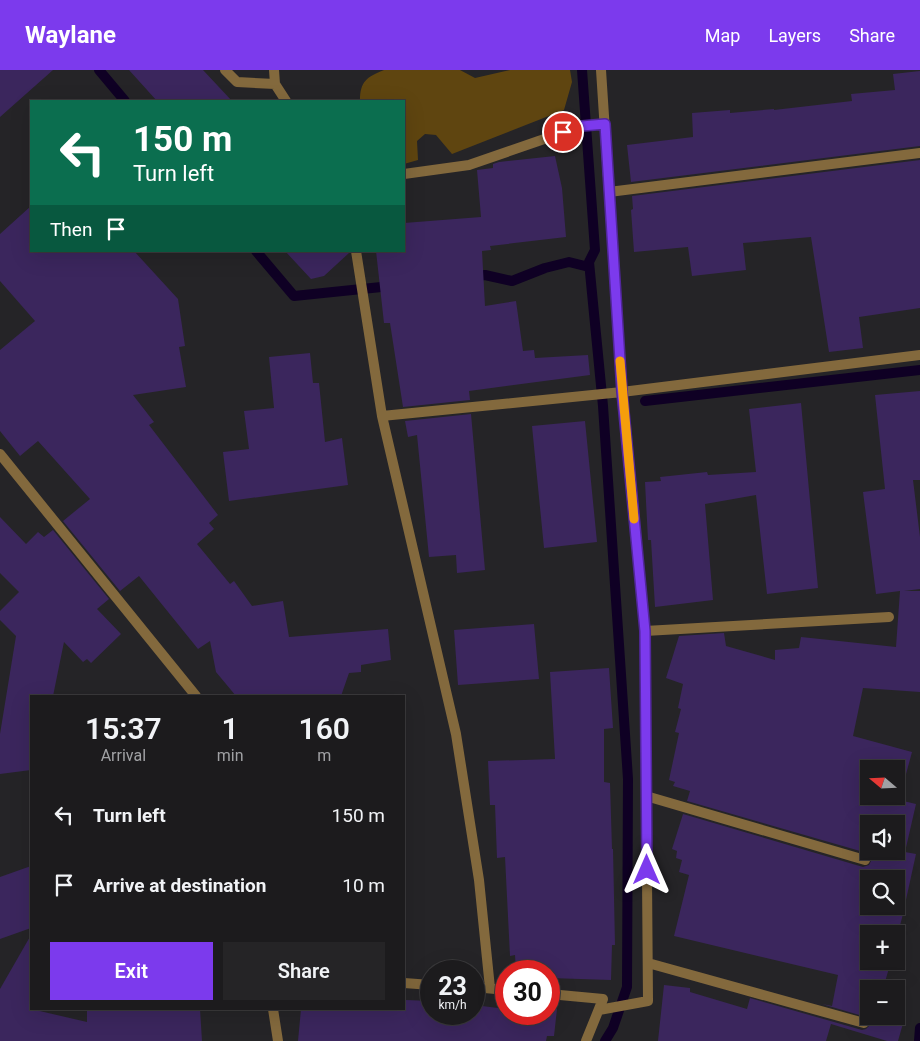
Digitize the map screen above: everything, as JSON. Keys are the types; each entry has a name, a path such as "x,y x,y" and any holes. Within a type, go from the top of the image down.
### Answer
{"street":[{"path":"225,70 237,82 275,84"},
{"path":"274,70 275,84 285,100"},
{"path":"599,1010 648,1001 645,631 622,392 610,192 600,125 601,70"},
{"path":"405,174 469,165 582,126 600,125"},
{"path":"610,192 920,153"},
{"path":"356,252 362,278 382,416 456,734 479,880 490,988"},
{"path":"382,416 622,392 920,356"},
{"path":"0,454 195,695"},
{"path":"645,631 889,617"},
{"path":"646,796 860,859"},
{"path":"648,963 860,1022"},
{"path":"405,983 420,984"},
{"path":"485,988 495,989"},
{"path":"560,995 603,999 586,1041"},
{"path":"273,1010 278,1041"}],"shaded area":[{"path":"384,70 460,70 475,78 510,70 570,70 572,82 564,110 452,154 436,135 425,134 417,141 418,160 405,164 405,100 360,100 363,84 373,75"}],"building":[{"path":"0,70 53,70 0,117"},
{"path":"129,70 203,70 231,100 156,100"},
{"path":"920,71 920,146 631,182 627,145 693,137 692,113 730,110 730,113 774,110 852,101 851,94 895,90 893,74"},
{"path":"555,156 562,188 566,237 490,246 491,250 482,251 485,306 516,301 523,351 534,350 535,358 588,355 590,375 469,391 470,400 403,407 390,323 384,323 376,252 405,252 405,223 481,217 477,170 493,168 493,164"},
{"path":"920,160 920,308 859,317 863,348 829,352 811,237 743,243 746,270 692,276 688,247 634,252 632,196"},
{"path":"30,207 30,252 135,252 178,299 185,346 179,347 186,387 133,395 154,422 149,425 218,515 209,523 214,529 197,544 230,584 234,581 252,606 283,601 289,637 388,629 391,660 361,665 361,672 349,673 341,695 235,695 216,672 210,641 198,649 139,576 120,591 63,521 90,499 38,441 20,456 0,431 0,350 35,321 0,281 0,234"},
{"path":"286,252 349,252 324,276 311,279"},
{"path":"310,353 313,383 319,383 325,442 342,438 348,485 229,501 223,452 249,449 244,411 274,408 269,357"},
{"path":"920,391 920,480 913,480 920,537 920,589 904,591 920,591 920,692 863,688 853,736 912,752 905,778 905,760 860,760 860,805 905,805 905,801 916,804 905,852 905,815 860,815 860,851 687,801 690,791 673,786 675,782 669,780 679,733 675,732 681,709 678,708 683,684 666,678 679,636 724,633 726,646 775,660 775,650 799,648 801,637 896,647 900,591 876,594 863,492 885,489 875,395"},
{"path":"801,403 818,588 767,594 756,495 705,504 713,600 655,607 651,540 648,540 645,482 661,481 660,477 707,472 708,475 756,472 749,409"},
{"path":"471,414 485,570 457,573 456,555 429,557 417,435 408,437 405,421"},
{"path":"585,421 597,542 544,548 532,426"},
{"path":"0,517 26,544 38,532 44,537 53,530 109,599 97,609 121,634 91,663 87,659 83,662 64,642 53,695 30,695 30,770 0,774 0,734 16,636 0,620 0,611 19,592 0,573"},
{"path":"534,624 539,679 458,685 454,630"},
{"path":"609,668 613,728 604,729 604,782 610,783 613,849 615,945 612,945 611,980 560,978 560,960 515,960 515,955 510,956 505,857 497,858 495,805 490,805 488,761 555,759 550,672"},
{"path":"683,814 863,867 869,865 872,860 905,860 905,852 916,854 905,904 905,870 860,870 860,915 903,915 900,925 860,925 860,970 888,970 886,980 860,980 860,1015 822,1004 832,1006 838,975 674,936 689,875 679,872 682,860 676,858 677,851 672,849"},
{"path":"30,866 30,928 0,939 0,877"},
{"path":"30,937 30,1010 87,1022 87,1010 200,1010 202,1041 0,1041 0,989"},
{"path":"664,985 690,988 690,992 747,1009 750,998 862,1030 870,1025 903,1025 898,1041 887,1041 831,1024 826,1041 658,1041"},
{"path":"406,1000 420,1001 420,1025 485,1025 485,1006 495,1008 495,1025 555,1025 554,1036 547,1036 546,1041 298,1041 301,1010 405,1009"}],"waterway":[{"path":"99,70 124,100"},
{"path":"582,70 595,250 589,262 603,406 628,779 627,987 613,1028 605,1041"},
{"path":"257,252 294,296 391,286"},
{"path":"471,277 485,275 512,281 545,268 569,262 589,267"},
{"path":"645,401 920,370"},
{"path":"919,1041 920,1028"}],"slow traffic":[{"path":"620,361 634,519"}],"route":[{"path":"563,132 582,126 605,124 622,392 645,631 647,870"}]}
